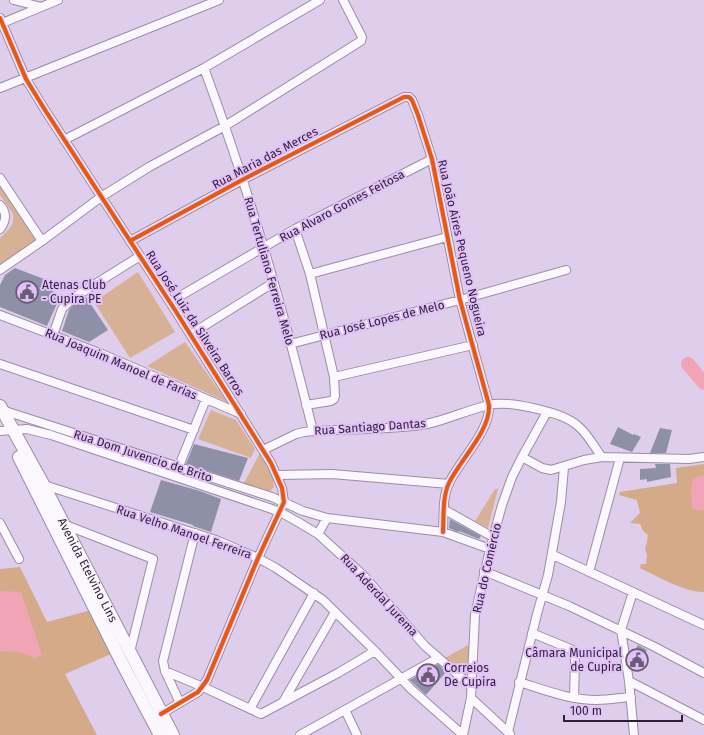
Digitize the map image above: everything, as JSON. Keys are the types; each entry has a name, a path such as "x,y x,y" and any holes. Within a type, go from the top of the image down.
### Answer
{"main road":[{"name":"Avenida Etelvino Lins","path":"3,421 38,485 106,619 168,735"},
{"name":"Avenida Etelvino Lins","path":"38,485 63,524 106,619 130,652 161,714 168,735"}],"street":[{"path":"14,0 46,3"},
{"path":"1,22 46,3 58,0"},
{"path":"0,88 26,79 219,0"},
{"path":"64,140 204,68 320,0"},
{"path":"0,270 101,197 156,163 225,126 361,41 362,38 344,0"},
{"name":"Rua José Luiz da Silveira Barros","path":"1,22 26,79 64,140 191,334 278,475 284,502"},
{"name":"Rua Tertuliano Ferreira Melo","path":"204,68 225,126 264,248 313,432"},
{"name":"Rua Maria das Merces","path":"130,241 242,180 404,97 409,97"},
{"name":"Rua João Aires Pequeno Nogueira","path":"409,97 412,100 418,115 432,159 460,300 489,405"},
{"name":"Rua Alvaro Gomes Feitosa","path":"170,302 295,229 432,159"},
{"path":"0,178 42,241"},
{"path":"0,205 6,215 4,223 0,229"},
{"path":"295,229 310,274 334,378 334,399 331,401 306,405"},
{"path":"310,274 447,237"},
{"path":"53,335 62,309 73,298 140,256"},
{"name":"Rua José Lopes de Melo","path":"290,344 460,300 566,270"},
{"path":"191,334 273,283"},
{"name":"Rua Joaquim Manoel de Farias","path":"0,315 102,354 241,414"},
{"path":"334,378 473,345"},
{"path":"0,364 194,430"},
{"path":"175,477 206,399"},
{"name":"Rua Santiago Dantas","path":"263,450 296,434 418,426 489,405 507,404 561,415 569,419 587,436 602,457"},
{"path":"443,532 444,510 449,484 486,424 490,413 489,405"},
{"name":"Rua do Comércio","path":"463,735 471,698 475,615 484,571 507,491 522,457 547,412"},
{"name":"Rua Dom Juvencio de Brito","path":"3,421 179,467 284,502 303,511 327,518 341,521 443,532 490,549"},
{"name":"Rua Dom Juvencio de Brito","path":"3,421 26,429 51,435 280,512"},
{"path":"522,457 547,469 556,469 584,460 602,457 689,459 704,457"},
{"path":"589,572 620,458"},
{"path":"509,733 519,682 553,555 561,502 564,467"},
{"path":"278,475 332,474 449,484"},
{"name":"Rua Velho Manoel Ferreira","path":"38,485 195,533 258,558 314,593 375,651 400,679 463,735"},
{"path":"161,714 198,692 203,686 211,672 258,558 284,502"},
{"path":"444,510 493,537"},
{"name":"Rua Aderdal Jurema","path":"280,512 318,534 363,575 426,646 472,687"},
{"path":"318,534 327,518"},
{"path":"0,523 19,559"},
{"path":"63,524 153,559 130,652"},
{"path":"180,703 163,666 164,655 195,533"},
{"path":"553,555 704,625"},
{"path":"484,571 569,606 621,630 704,673"},
{"path":"633,592 621,630 629,681 634,735"},
{"path":"250,709 314,593"},
{"path":"283,703 335,612"},
{"path":"532,633 573,650 575,660 574,698"},
{"path":"165,671 203,686 260,714 283,703 375,651"},
{"path":"300,735 438,658"},
{"path":"629,681 704,720"},
{"path":"519,682 574,698 597,700 630,697"},
{"path":"471,698 509,733"},
{"path":"345,710 357,735"}],"shaded area":[{"path":"0,181 37,239 0,267 0,238 10,228 13,222 13,214 0,195"},
{"path":"138,272 175,332 130,358 94,302"},
{"path":"185,342 227,402 147,366"},
{"path":"211,410 236,420 255,449 251,458 198,439"},
{"path":"260,453 273,478 274,487 270,491 260,490 244,483"},
{"path":"704,464 704,592 697,592 680,587 640,568 641,564 646,564 647,554 645,549 648,535 643,531 640,524 630,523 640,513 637,500 619,495 620,492 677,483 676,468"},
{"path":"703,475 704,511 692,509 691,491 693,479"},
{"path":"495,489 498,489 488,528 475,521"},
{"path":"20,567 47,622 95,609 118,651 65,674 97,735 0,735 0,569"},
{"path":"0,591 21,592 42,655 35,658 19,652 0,651"},
{"path":"468,645 467,673 466,676 462,676 443,659"}],"building":[{"name":"Atenas Club - Cupira PE","path":"15,268 44,279 59,299 47,326 0,307 0,285 5,275"},
{"path":"86,297 108,330 89,342 62,331 69,310 75,303"},
{"path":"618,427 633,435 634,434 641,437 632,452 610,444"},
{"path":"660,428 672,430 666,453 650,453"},
{"path":"194,444 248,458 239,481 186,464"},
{"path":"655,464 670,464 671,477 647,482 647,479 640,480 640,469 656,468"},
{"path":"161,480 200,491 221,499 211,532 150,512"},
{"path":"450,519 481,536 479,539 449,528"},
{"name":"Câmara Municipal de Cupira","path":"638,645 647,650 638,668 632,664 632,655"},
{"name":"Correios De Cupira","path":"438,664 446,672 426,695 410,680"}],"waterway":[{"path":"688,364 704,383"}],"cycle path":[{"path":"0,18 26,79 175,310 271,463 282,488 284,502 258,558 207,680 198,692 161,714"},
{"path":"130,241 242,180 404,97 409,97 412,100 418,115 432,159 460,300 489,405 488,415 480,435 449,483 444,501 443,532"}],"place":[{"name":"Atenas Club - Cupira PE","path":"27,292"},
{"name":"Câmara Municipal de Cupira","path":"637,660"},
{"name":"Correios De Cupira","path":"428,675"}]}
